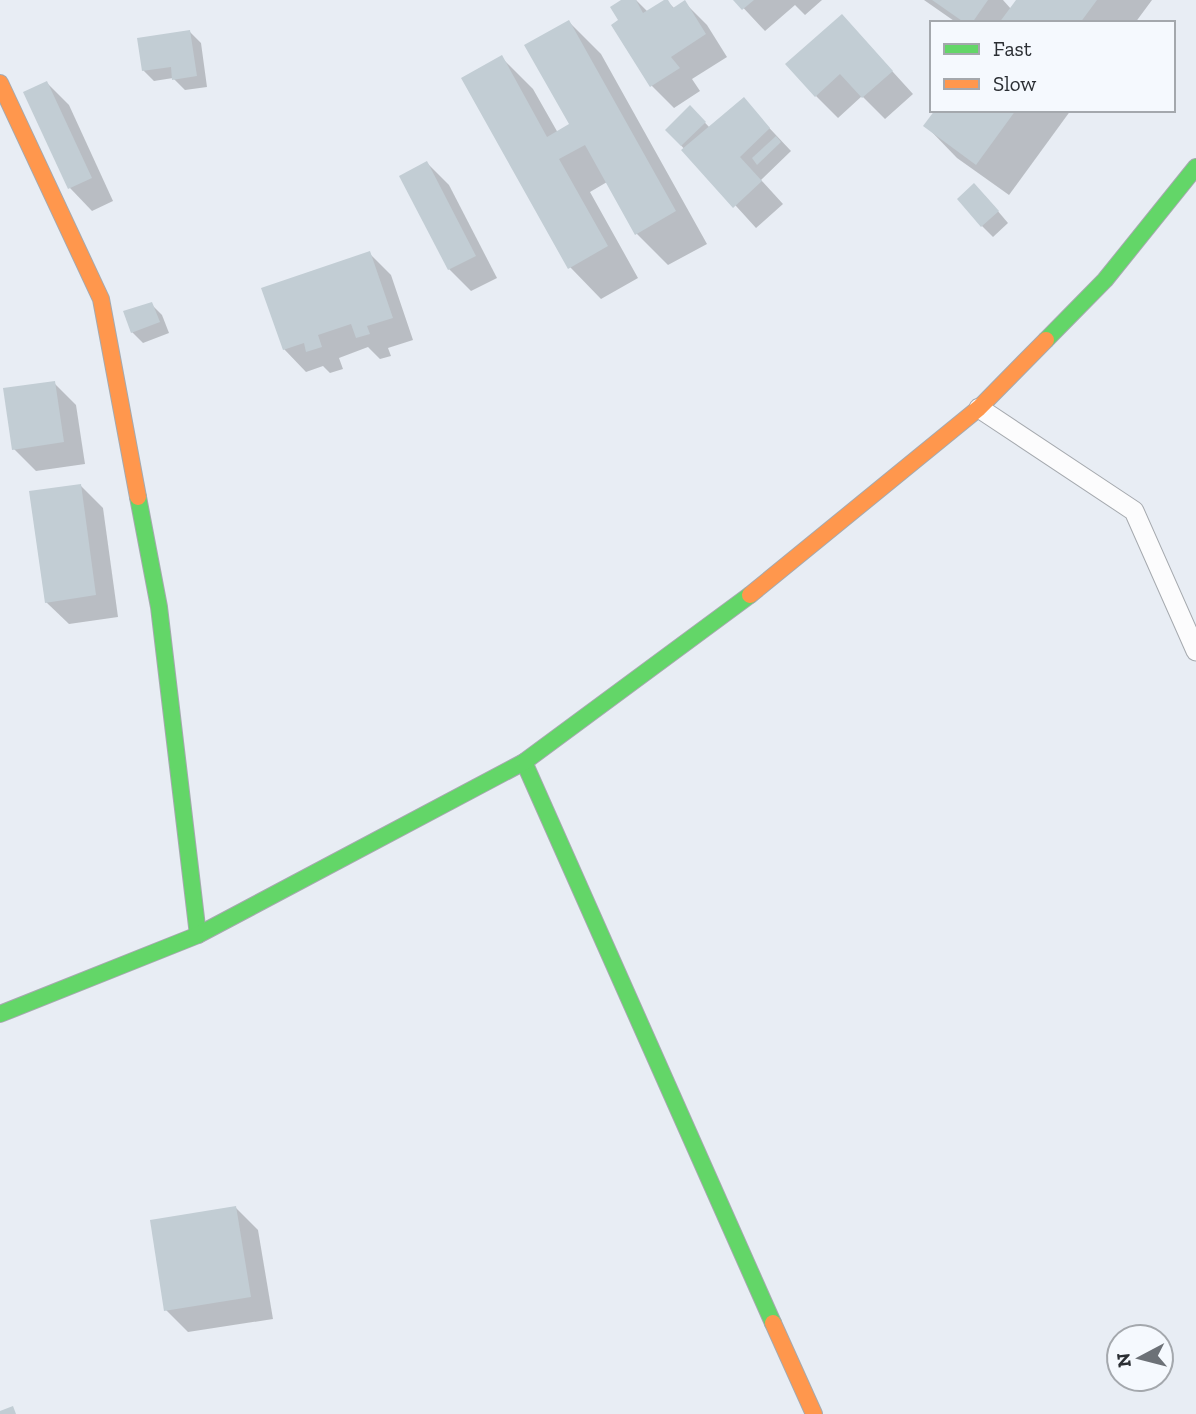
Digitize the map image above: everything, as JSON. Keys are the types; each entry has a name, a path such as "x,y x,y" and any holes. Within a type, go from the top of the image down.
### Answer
{"street":[{"path":"0,83 101,299 159,607 198,935"},
{"path":"0,1014 198,935 524,762 746,598 979,408 1105,280 1196,167"},
{"path":"524,762 814,1414"}],"lane":[{"path":"979,408 1134,511 1196,651"}],"building":[{"path":"621,0 636,0 643,13 664,0 668,0 673,8 685,0 706,34 671,57 680,68 650,87 611,25 618,20 610,7"},
{"path":"733,0 754,0 742,10"},
{"path":"932,0 988,0 973,21 962,21"},
{"path":"1016,0 1097,0 1081,21 1000,21"},
{"path":"842,14 893,71 862,98 840,74 815,97 785,64"},
{"path":"569,20 676,211 635,235 585,145 559,159 608,246 568,269 461,78 502,55 547,137 569,124 524,45"},
{"path":"190,30 197,76 172,80 171,67 142,71 137,38"},
{"path":"47,81 92,178 68,189 23,92"},
{"path":"744,97 770,128 740,157 762,181 733,208 681,150"},
{"path":"690,105 706,122 681,146 665,130"},
{"path":"934,112 1015,112 976,165 923,126"},
{"path":"776,136 781,142 757,165 752,158"},
{"path":"427,161 476,256 448,270 399,176"},
{"path":"974,183 999,211 981,227 957,199"},
{"path":"370,251 393,318 367,326 370,334 356,338 351,324 318,335 322,347 306,352 304,343 283,350 261,288"},
{"path":"152,302 160,322 131,333 123,311"},
{"path":"55,381 64,442 12,450 3,388"},
{"path":"81,484 96,595 45,603 29,491"},
{"path":"236,1206 251,1297 164,1311 150,1220"},
{"path":"13,1406 16,1414 0,1414 0,1411"}],"traffic: fast":[{"path":"1046,340 1105,280 1196,167"},
{"path":"138,497 159,607 198,935"},
{"path":"0,1014 198,935 524,762 750,595"},
{"path":"524,762 773,1323"}],"traffic: slow":[{"path":"0,83 101,299 138,497"},
{"path":"750,595 979,408 1046,340"},
{"path":"773,1323 814,1414"}]}
